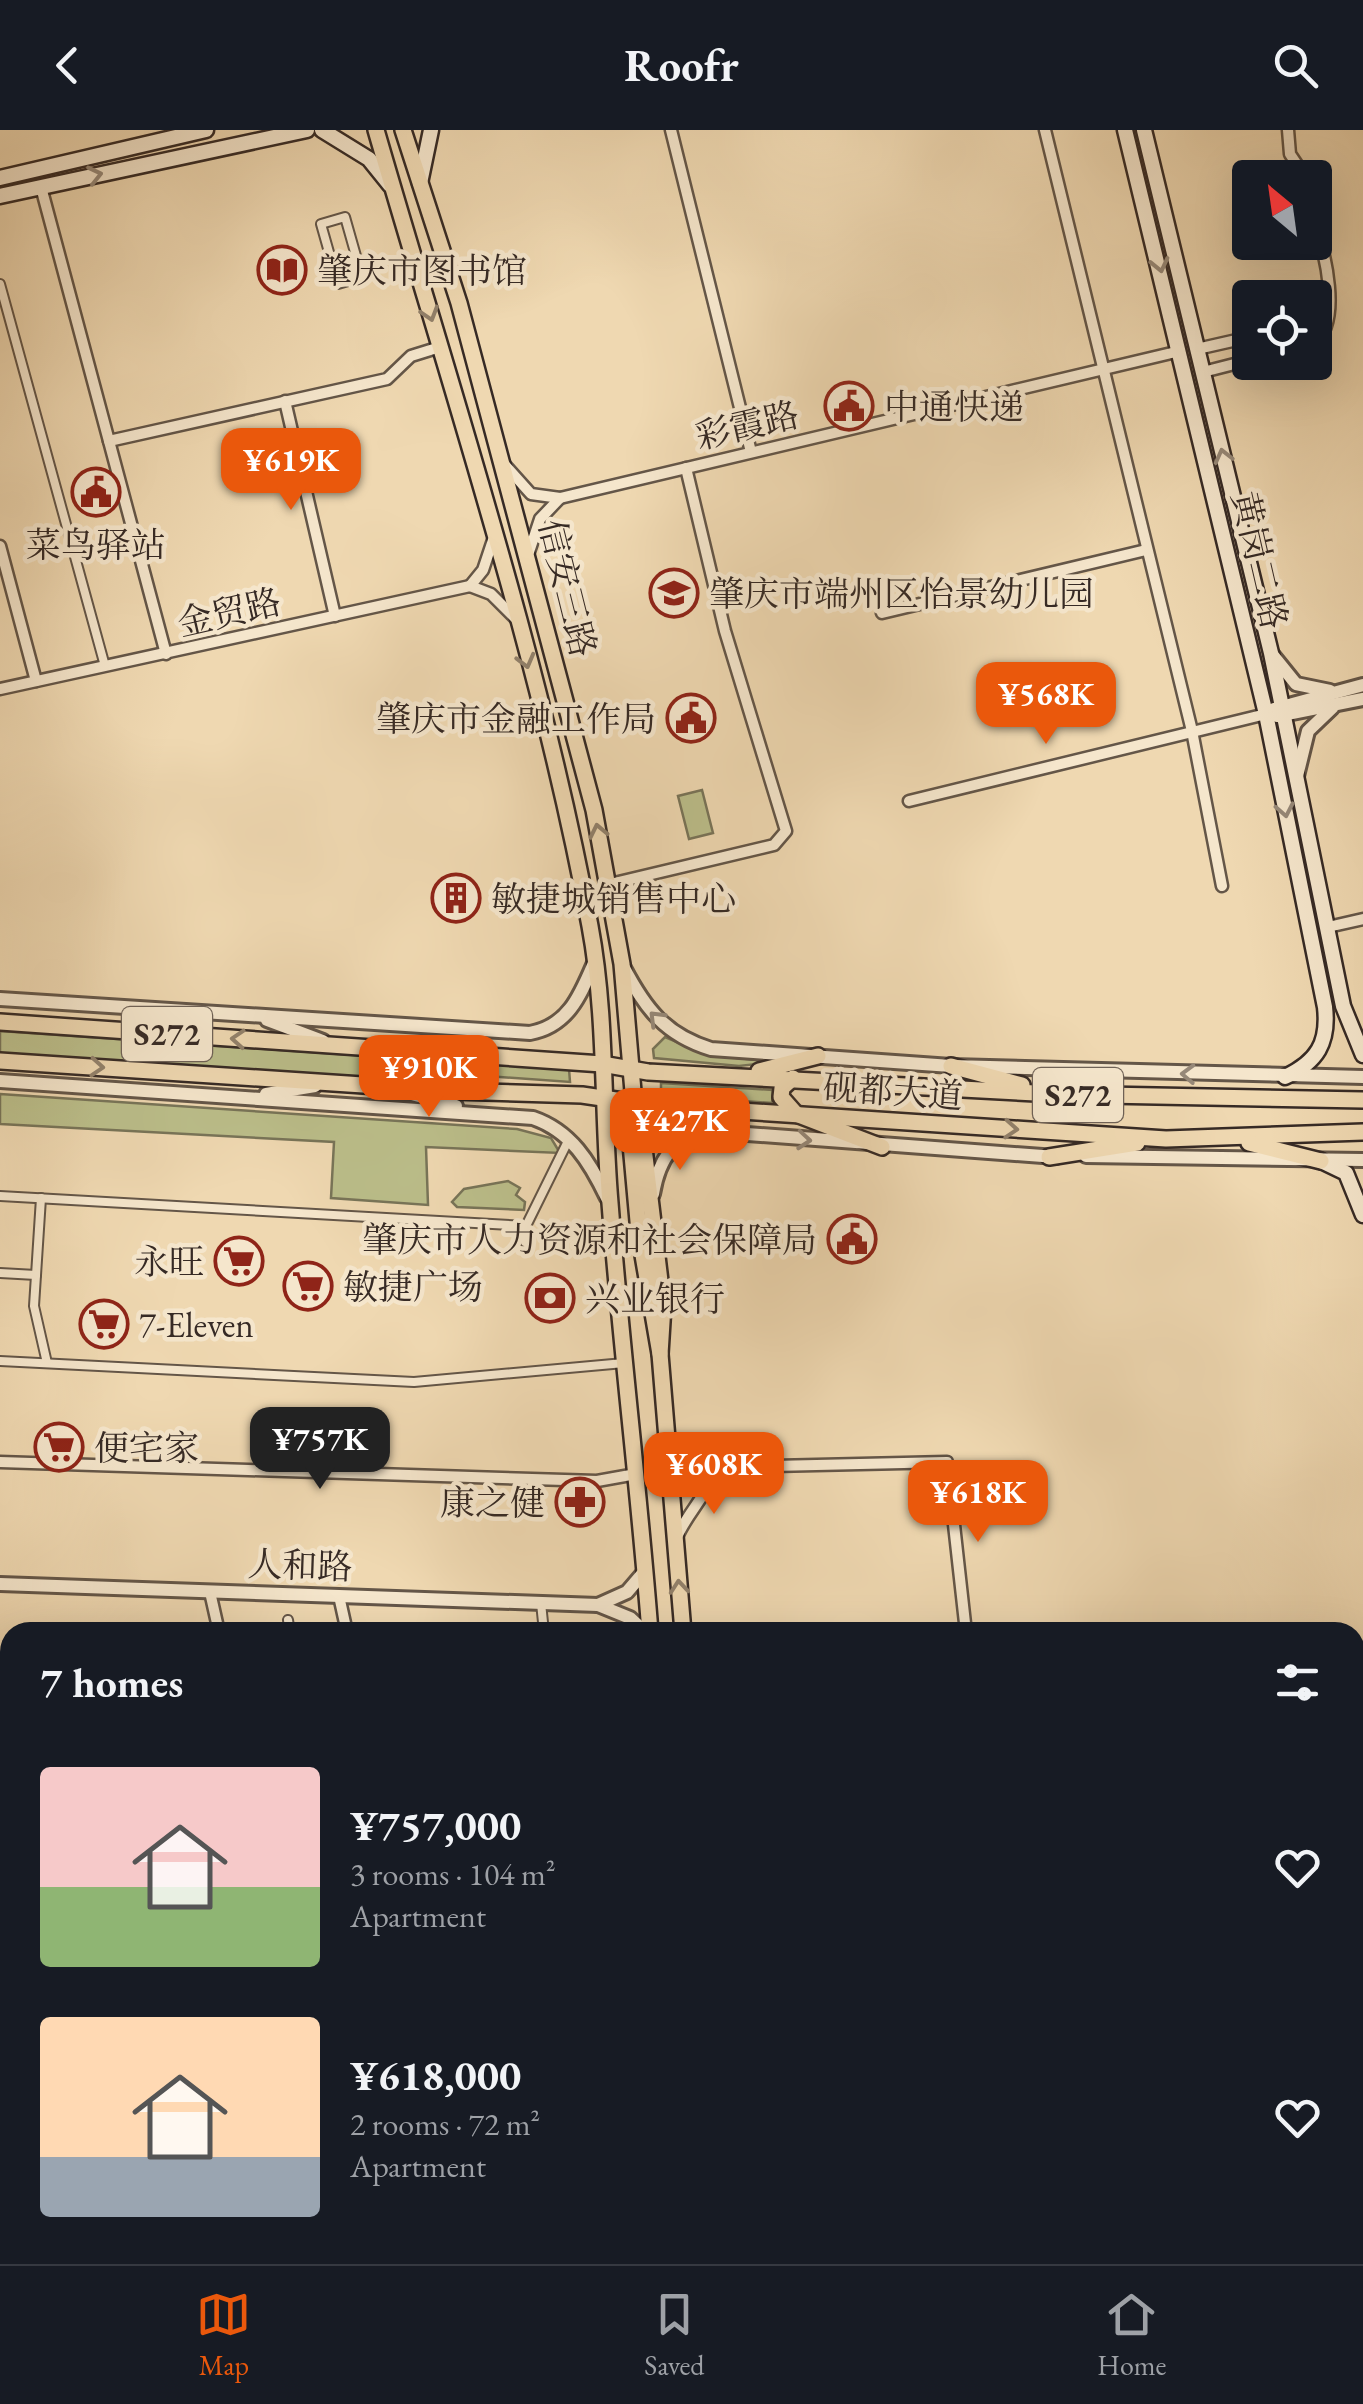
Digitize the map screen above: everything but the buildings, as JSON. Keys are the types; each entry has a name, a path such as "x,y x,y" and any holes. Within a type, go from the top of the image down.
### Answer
{"main road":[{"path":"0,178 206,130"},
{"path":"0,196 306,130"},
{"path":"322,130 370,159 392,187"},
{"name":"信安三路","path":"376,130 515,618 560,790 591,930 610,1205 648,1622"},
{"name":"信安三路","path":"404,130 459,303 528,553 610,884 622,964 634,1103"},
{"path":"420,184 431,130"},
{"name":"黄岗二路","path":"1124,130 1266,714 1324,1007 1326,1038 1319,1052 1307,1067 1285,1078"},
{"name":"黄岗二路","path":"1144,130 1271,653 1343,1006 1363,1055"},
{"path":"386,166 412,159"},
{"path":"1234,576 1251,572"},
{"path":"591,930 617,927"},
{"path":"1324,1007 1334,1012 1343,1006"},
{"name":"砚都大道","path":"0,1022 738,1077 1054,1094 1363,1100"},
{"path":"449,1053 459,1074 453,1091"},
{"path":"738,1077 818,1056"},
{"name":"砚都大道","path":"0,1061 453,1091 604,1096 634,1103 1166,1139 1363,1132"},
{"path":"951,1066 1054,1094"},
{"path":"793,1078 782,1088 782,1097 796,1114 882,1146"},
{"path":"634,1103 663,1306 660,1354"},
{"path":"634,1103 629,1122 639,1232 660,1354 683,1622"},
{"path":"1320,1136 1363,1140"},
{"path":"1226,1138 1321,1161 1346,1174 1363,1215"},
{"path":"1049,1157 1166,1139"},
{"path":"613,1234 639,1232"}],"street":[{"path":"671,130 752,452"},
{"path":"1045,130 1192,731 1222,886"},
{"path":"1288,130 1294,160"},
{"path":"42,186 166,654"},
{"path":"344,217 362,277 338,284 321,224 344,217"},
{"path":"0,284 105,666"},
{"path":"1197,350 1232,341"},
{"path":"110,440 386,379 411,356 440,348"},
{"name":"彩霞路","path":"560,498 1180,351"},
{"path":"1203,372 1232,365"},
{"path":"285,402 335,616"},
{"path":"502,460 520,487 531,494 560,498"},
{"path":"610,884 774,845 786,831 726,631 686,468"},
{"path":"528,553 540,520 560,498"},
{"path":"493,540 483,570 470,586 491,594 515,618"},
{"path":"0,546 36,681"},
{"path":"882,613 1146,550"},
{"name":"金贸路","path":"0,689 470,586"},
{"path":"1271,653 1296,684 1338,698 1363,699"},
{"path":"909,801 1338,698 1363,685"},
{"path":"1296,780 1308,731 1338,698"},
{"path":"1328,927 1363,919"},
{"path":"0,999 530,1033 561,1020 576,1004 594,963"},
{"path":"622,964 652,1016 692,1044 711,1049 951,1066 1285,1078 1363,1077"},
{"path":"255,1015 335,1046"},
{"path":"0,1081 532,1118 553,1125 569,1138 584,1156 610,1205"},
{"path":"244,1098 331,1083"},
{"path":"386,1087 483,1113"},
{"path":"651,1206 662,1161 678,1144 699,1132 1049,1157 1363,1160"},
{"path":"525,1242 526,1226 569,1138"},
{"path":"0,1196 526,1226"},
{"path":"41,1198 34,1306 47,1363"},
{"path":"0,1273 36,1275"},
{"path":"0,1360 414,1382 624,1363"},
{"path":"666,1441 698,1472 713,1474 735,1467 947,1462 965,1622"},
{"path":"0,1462 597,1481 636,1474"},
{"path":"675,1542 686,1517 704,1499 713,1474"},
{"path":"598,1605 627,1592 645,1571"},
{"name":"人和路","path":"0,1584 598,1605"},
{"path":"210,1592 217,1622"},
{"path":"338,1596 344,1622"},
{"path":"541,1603 543,1622"},
{"path":"598,1605 635,1622"}],"green space":[{"path":"702,790 713,833 689,839 678,796"},
{"path":"0,1031 367,1056 441,1068 441,1075 369,1078 0,1053"},
{"path":"665,1037 708,1055 776,1062 739,1066 654,1058 653,1049"},
{"path":"460,1061 569,1069 570,1082 460,1074"},
{"path":"661,1083 773,1090 772,1103 661,1095"},
{"path":"0,1094 517,1129 551,1138 560,1153 426,1147 428,1205 331,1198 334,1142 0,1124"},
{"path":"508,1181 520,1188 516,1195 525,1202 524,1210 457,1207 452,1202 464,1189"}],"place":[{"name":"肇庆市图书馆","path":"282,270"},
{"name":"中通快递","path":"849,406"},
{"name":"菜鸟驿站","path":"96,492"},
{"name":"肇庆市端州区怡景幼儿园","path":"674,593"},
{"name":"肇庆市金融工作局","path":"691,718"},
{"name":"敏捷城销售中心","path":"456,898"},
{"name":"肇庆市人力资源和社会保障局","path":"852,1239"},
{"name":"永旺","path":"239,1261"},
{"name":"敏捷广场","path":"308,1286"},
{"name":"兴业银行","path":"550,1298"},
{"name":"7-Eleven","path":"104,1324"},
{"name":"便宅家","path":"59,1447"},
{"name":"康之健","path":"580,1502"}]}
